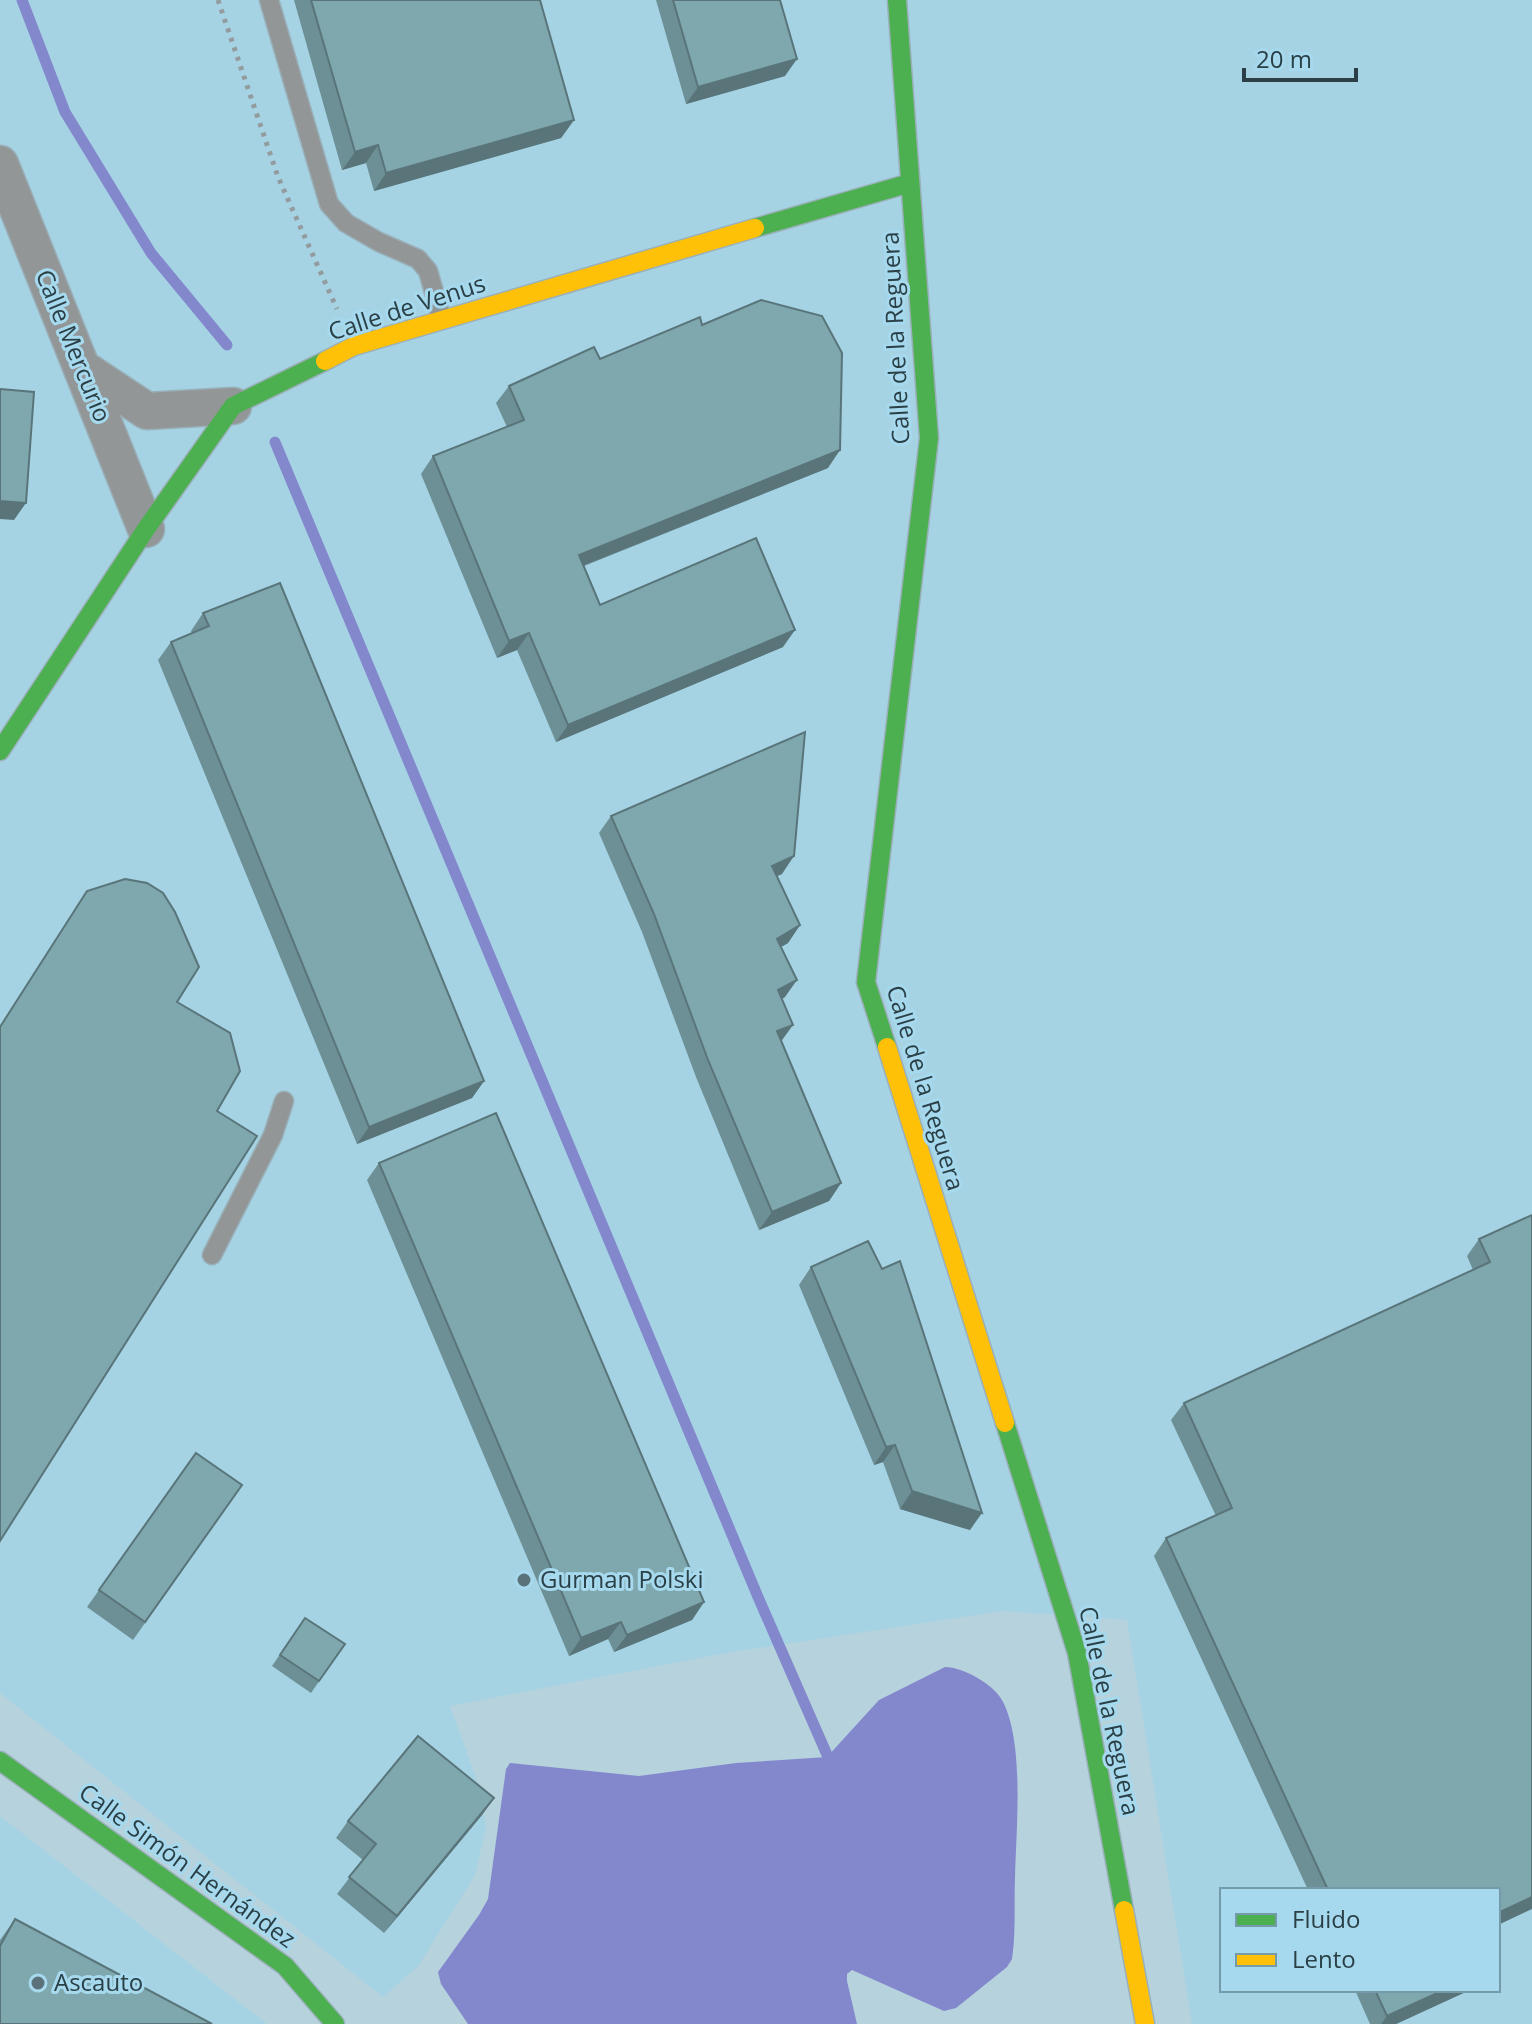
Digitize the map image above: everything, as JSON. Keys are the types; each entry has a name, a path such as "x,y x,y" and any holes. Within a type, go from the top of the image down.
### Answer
{"street":[{"name":"Calle de la Reguera","path":"897,0 929,438 866,982 1077,1653 1145,2024"},
{"name":"Calle Mercurio","path":"0,164 146,529"},
{"name":"Calle de Venus","path":"0,751 146,529 233,406 354,346 910,183"},
{"path":"82,368 147,411 233,406"},
{"name":"Calle Simón Hernández","path":"0,1761 285,1966 335,2024"}],"lane":[{"path":"269,0 329,204 346,223 418,259 428,271 442,320"},
{"path":"212,1255 273,1135 284,1101"}],"path":[{"path":"218,0 278,177 354,346"}],"shaded area":[{"path":"0,0 1532,0 1532,2024 1192,2024 1127,1620 1002,1611 726,1653 450,1706 476,1778 486,1828 475,1875 418,1966 383,1997 0,1693"},
{"path":"0,1816 267,2024 0,2024"}],"water":[{"path":"945,1667 977,1678 992,1688 1002,1700 1014,1739 1018,1787 1012,1959 1007,1967 956,2008 944,2011 852,1970 847,1974 847,1981 857,2024 468,2024 441,1984 438,1972 488,1899 506,1769 510,1763 639,1776 736,1763 827,1757 879,1700"}],"building":[{"path":"311,0 540,0 574,120 386,173 378,145 355,152"},
{"path":"673,0 780,0 797,59 698,87"},
{"path":"761,300 822,316 842,353 840,450 579,555 600,605 756,538 795,630 568,725 529,633 509,641 433,456 524,420 509,386 594,347 600,359 700,317 702,325"},
{"path":"0,389 34,392 26,503 0,501"},
{"path":"280,583 484,1081 369,1127 171,642 209,626 203,613"},
{"path":"805,732 794,856 772,866 800,925 777,939 797,980 778,990 793,1025 777,1031 841,1183 772,1212 708,1060 654,914 611,816"},
{"path":"125,879 147,883 163,893 175,912 199,967 177,1002 230,1033 240,1071 217,1111 257,1136 0,1541 0,1027 87,891"},
{"path":"496,1113 704,1602 627,1635 621,1622 581,1638 379,1163"},
{"path":"1532,1215 1532,1897 1500,1912 1500,1888 1327,1888 1166,1538 1232,1508 1184,1403 1490,1262 1479,1239"},
{"path":"868,1241 882,1269 900,1261 982,1513 912,1491 895,1445 886,1447 811,1267"},
{"path":"196,1453 242,1485 145,1622 99,1590"},
{"path":"305,1618 345,1644 319,1681 280,1655"},
{"path":"418,1736 494,1798 397,1916 349,1877 376,1844 348,1821"},
{"path":"15,1919 212,2024 0,2024 0,1946"},
{"path":"1376,1992 1440,1992 1387,2016"}],"waterway":[{"path":"22,0 65,112 151,253 227,345"},
{"path":"275,442 758,1597 828,1757 827,1769"}],"traffic: fast":[{"path":"887,1047 866,982 929,438 897,0"},
{"path":"755,228 910,183"},
{"path":"0,751 146,529 233,406 325,361"},
{"path":"1005,1423 1077,1653 1124,1910"},
{"path":"0,1761 285,1966 335,2024"}],"traffic: slow":[{"path":"325,361 354,346 755,228"},
{"path":"887,1047 1005,1423"},
{"path":"1124,1910 1145,2024"}],"place":[{"name":"Gurman Polski","path":"524,1580"},
{"name":"Ascauto","path":"38,1983"}]}
